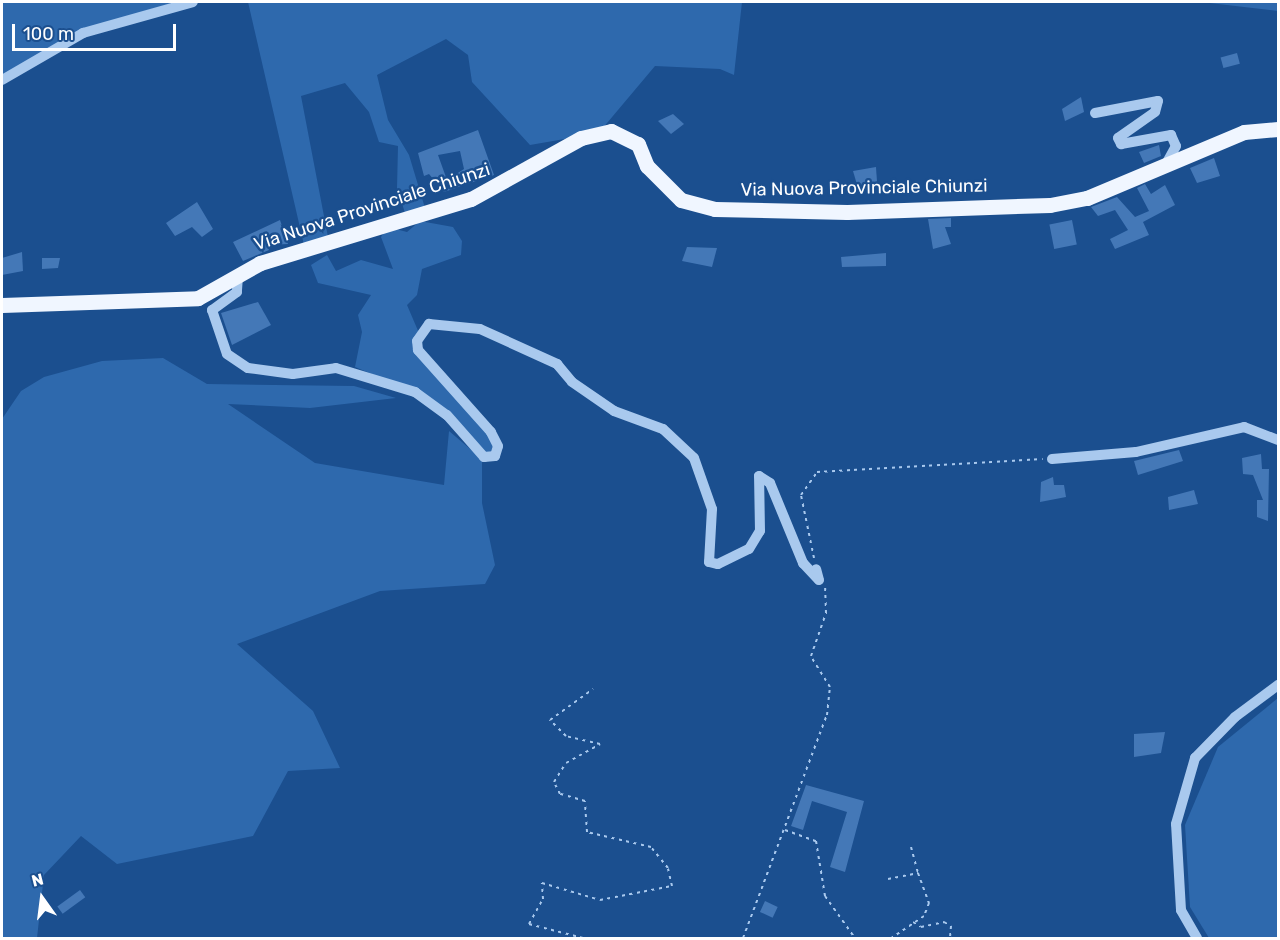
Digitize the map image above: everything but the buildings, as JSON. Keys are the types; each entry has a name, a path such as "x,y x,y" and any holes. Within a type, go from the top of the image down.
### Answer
{"main road":[{"name":"Via Nuova Provinciale Chiunzi","path":"2,305 163,302 198,298 260,263 471,199 581,138 611,131 638,144 647,166 681,200 715,209 1050,205 1087,198 1160,171 1244,132 1278,129"}],"street":[{"path":"2,80 83,33 193,2"},
{"path":"1095,112 1158,101 1155,112 1118,138 1121,144 1171,135 1176,146 1160,171"},
{"path":"238,276 237,292 212,310 227,354 248,368 293,374 336,368 415,392 447,416 484,457 495,456 498,446 491,432 418,351 417,341 429,324 480,329 557,364 572,382 614,411 663,429 694,458 712,509 709,562 735,558 755,540 760,531 759,476 770,483 802,563 818,574"},
{"path":"1052,459 1136,452 1244,427 1278,440"},
{"path":"1197,939 1181,910 1176,824 1194,758 1235,717 1278,685"}],"path":[{"path":"743,939 830,702 826,678 811,656 826,613 825,588 818,574 801,495 817,472 1052,459"},
{"path":"583,939 529,924 543,899 542,883 600,900 672,886 668,868 651,847 587,832 585,801 560,794 554,782 566,763 600,744 566,736 550,720 593,689"},
{"path":"784,830 816,840 825,896 855,939"},
{"path":"891,939 924,916 928,903 911,846"},
{"path":"888,879 918,873"},
{"path":"914,922 921,927 944,922 951,926 950,939"},
{"path":"900,939 901,933"}],"shaded area":[{"path":"2,2 176,2 81,30 2,76"},
{"path":"248,2 742,2 734,75 720,69 655,66 602,129 576,137 530,145 472,82 468,55 446,39 377,75 388,120 409,155 425,208 405,213 397,188 398,146 379,142 369,112 345,83 301,96 328,237 304,245"},
{"path":"1201,2 1278,2 1278,11"},
{"path":"420,221 453,227 462,241 461,255 422,269 417,295 407,305 419,333 417,341 498,446 484,457 415,392 355,367 362,332 358,315 371,295 318,283 311,265 327,255 336,271 361,260 393,269 381,237 388,227 407,232"},
{"path":"163,358 207,384 354,386 396,398 310,408 228,404 315,463 444,485 449,431 482,459 482,503 495,565 485,584 380,591 237,644 313,711 340,768 288,771 253,836 117,864 81,836 44,875 37,938 2,938 2,419 21,391 44,377 102,361"},
{"path":"1278,698 1278,938 1209,938 1190,907 1185,825 1218,747"}]}
